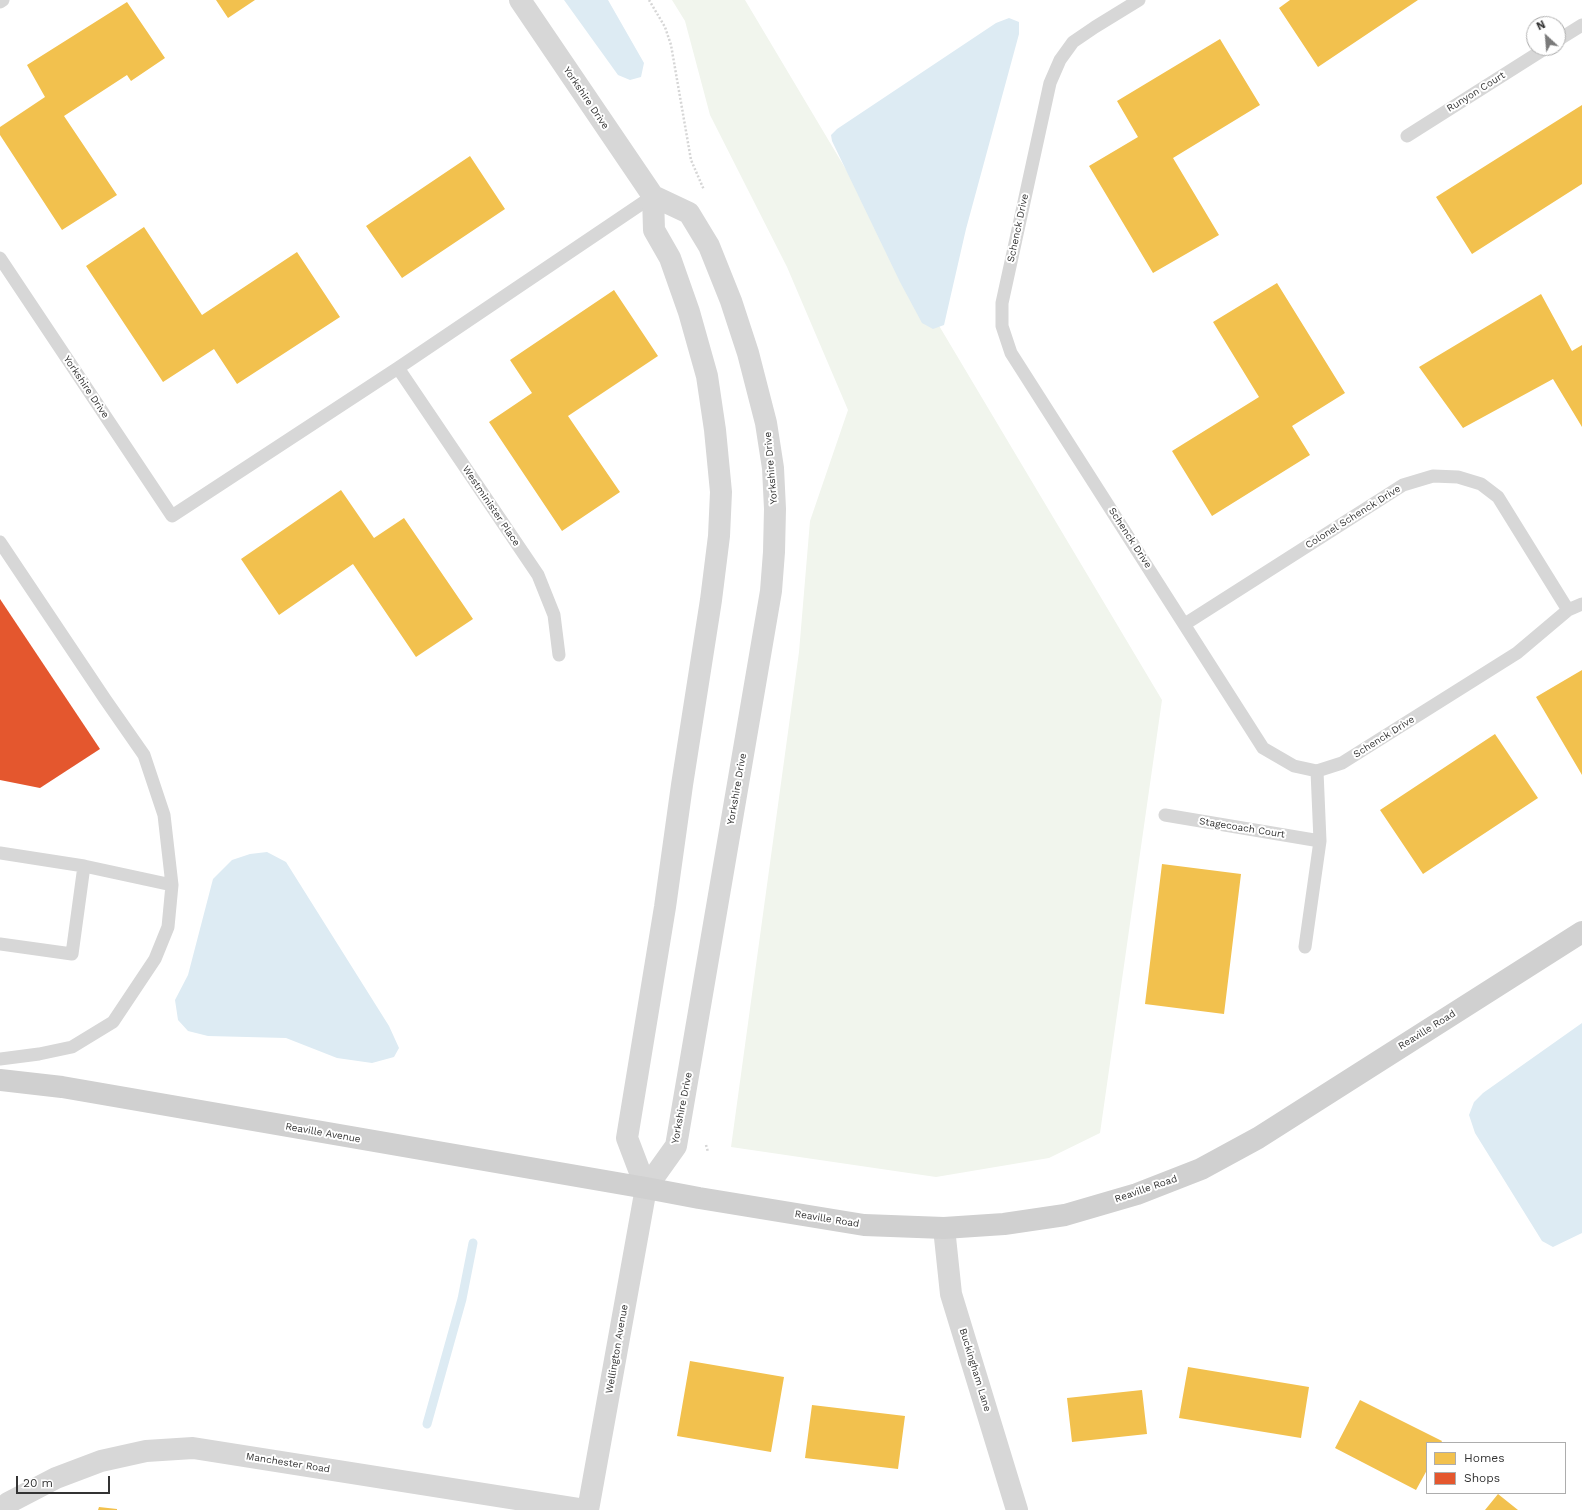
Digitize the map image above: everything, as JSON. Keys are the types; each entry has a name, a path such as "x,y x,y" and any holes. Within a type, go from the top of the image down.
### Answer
{"street":[{"name":"Yorkshire Drive","path":"520,0 652,196 689,213 708,246 731,302 748,353 766,423 773,468 775,509 771,591 676,1146 646,1188"},
{"path":"646,1188 627,1138 665,907 682,785 711,600 719,536 721,492 715,430 707,376 687,305 670,258 654,230 652,196"},
{"name":"Reaville Road","path":"646,1188 864,1225 944,1228 1004,1224 1065,1215 1137,1194 1201,1169 1258,1138 1582,932"},
{"name":"Reaville Avenue","path":"0,1080 62,1087 646,1188"},
{"name":"Wellington Avenue","path":"587,1510 646,1188"},
{"name":"Buckingham Lane","path":"944,1228 951,1294 1017,1510"},
{"name":"Manchester Road","path":"3,1502 56,1478 101,1461 146,1451 193,1448 587,1510"}],"lane":[{"name":"Schenck Drive","path":"1140,0 1073,42 1060,60 1050,83 1002,303 1002,326 1011,353 1263,748 1294,766 1317,771 1342,764 1517,654 1568,610 1582,604"},
{"path":"1566,35 1582,25"},
{"name":"Runyon Court","path":"1407,136 1533,56"},
{"path":"398,368 652,196"},
{"name":"Yorkshire Drive","path":"0,258 172,516 398,368"},
{"name":"Westminister Place","path":"398,368 538,575 554,615 559,655"},
{"name":"Colonel Schenck Drive","path":"1185,624 1403,485 1433,476 1458,477 1481,484 1498,497 1568,610"},
{"path":"0,542 144,755 164,815 172,885 168,927 155,959 113,1022 72,1047 39,1054 0,1059"},
{"path":"1304,947 1320,841 1317,771"},
{"name":"Stagecoach Court","path":"1165,815 1320,841"},
{"path":"0,853 84,866 172,885"},
{"path":"0,944 72,954 84,866"}],"shaded area":[{"path":"564,0 608,0 644,63 641,77 630,80 618,75"},
{"path":"672,0 745,0 1162,700 1100,1133 1049,1158 936,1177 731,1147 799,652 810,521 848,410 787,267 710,115 685,21"},
{"path":"1009,18 1019,22 1019,34 966,229 944,325 933,329 922,323 900,282 832,141 831,135 837,129 996,23"},
{"path":"267,852 286,862 389,1026 399,1048 394,1057 372,1063 337,1058 286,1038 208,1036 188,1031 178,1020 175,1000 188,975 213,879 232,860 250,854"},
{"path":"1582,1023 1582,1233 1553,1247 1542,1241 1475,1133 1469,1115 1474,1102 1483,1093"}],"building: Homes":[{"path":"216,0 255,0 228,18"},
{"path":"1290,0 1418,0 1318,67 1279,8"},
{"path":"127,2 165,58 131,81 127,75 64,116 117,195 62,230 0,135 0,127 45,97 27,65"},
{"path":"1220,39 1260,105 1173,158 1219,235 1153,273 1089,166 1138,137 1117,101"},
{"path":"1582,105 1582,184 1472,254 1436,197"},
{"path":"470,156 505,209 402,278 366,226"},
{"path":"144,227 202,315 297,252 340,317 237,384 214,349 163,382 86,266"},
{"path":"1277,283 1345,393 1292,426 1310,455 1212,516 1172,451 1259,397 1213,322"},
{"path":"614,290 658,356 568,416 620,492 562,531 489,422 532,393 510,360"},
{"path":"1541,294 1572,351 1582,345 1582,427 1553,379 1463,428 1419,367"},
{"path":"341,490 374,538 404,518 473,619 416,657 353,564 279,615 241,559"},
{"path":"1582,670 1582,775 1536,697"},
{"path":"1495,734 1538,798 1423,874 1380,810"},
{"path":"1162,864 1241,874 1224,1014 1145,1004"},
{"path":"690,1361 784,1377 771,1452 677,1436"},
{"path":"1188,1367 1309,1387 1301,1438 1179,1418"},
{"path":"1142,1390 1147,1434 1072,1442 1067,1398"},
{"path":"1360,1400 1442,1441 1426,1442 1426,1472 1416,1490 1335,1448"},
{"path":"812,1405 905,1416 898,1469 805,1458"},
{"path":"1498,1494 1518,1510 1485,1510"},
{"path":"99,1507 117,1509 117,1510 98,1510"}],"building: Shops":[{"path":"0,599 100,749 40,788 0,780"}],"waterway":[{"path":"427,1424 462,1299 473,1243"}]}
